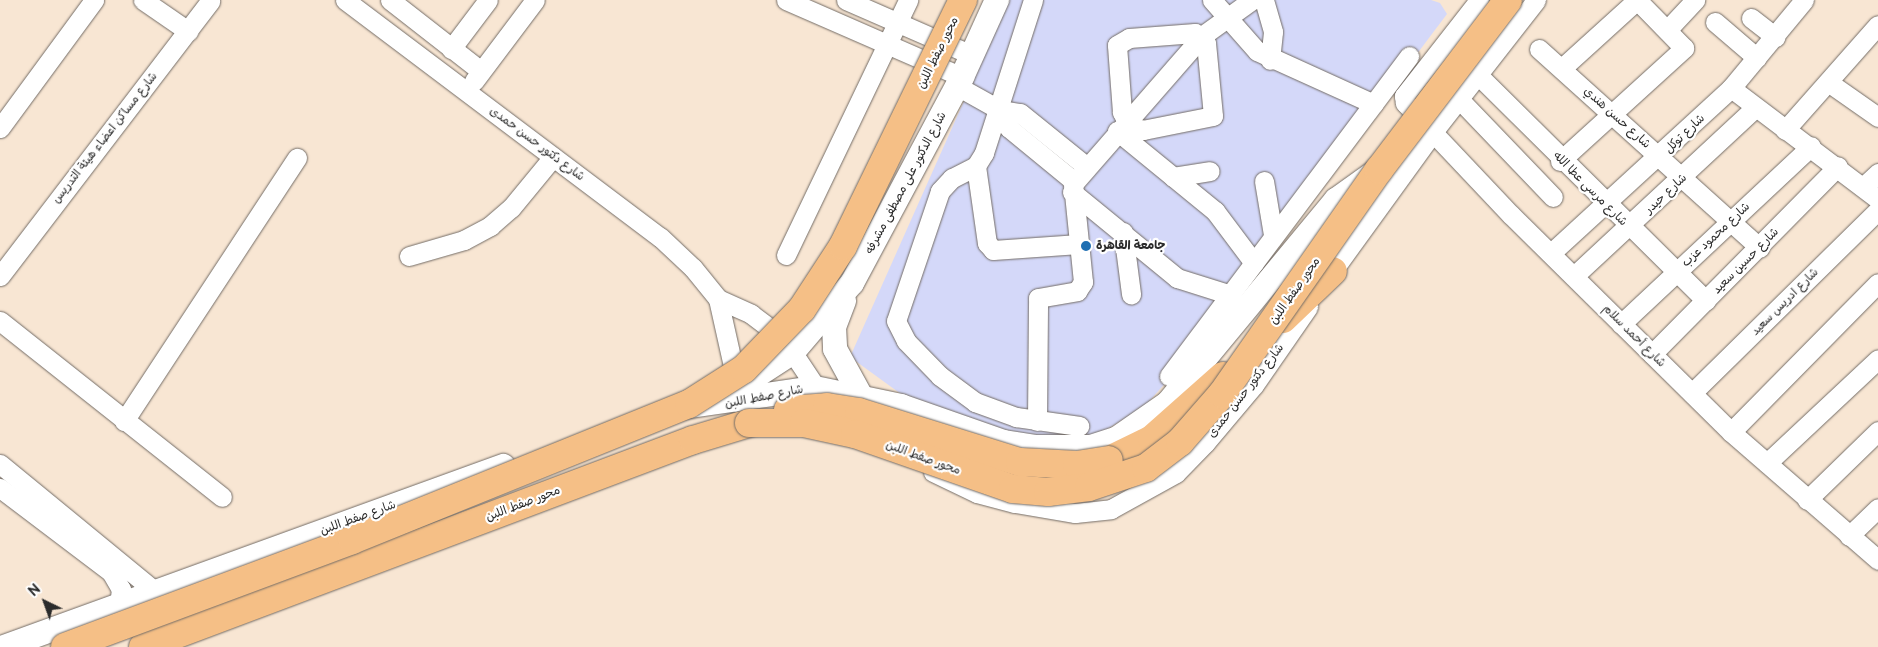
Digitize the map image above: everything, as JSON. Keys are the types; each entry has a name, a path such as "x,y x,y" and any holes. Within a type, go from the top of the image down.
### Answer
{"main road":[{"name":"محور صفط اللبن","path":"65,647 352,540 689,404 744,369 802,309 843,246 963,0"},
{"name":"محور صفط اللبن","path":"144,647 693,440 749,423 804,423 855,434 1013,488 1048,492 1129,476 1162,457 1196,427 1379,170 1508,0"},
{"path":"749,423 779,412 827,407 894,420 1020,462 1049,466 1112,450 1132,451 1173,424 1333,271"}],"street":[{"path":"0,128 94,0"},
{"path":"144,0 188,31"},
{"name":"شارع دكتور حسن حمدى","path":"345,0 660,236 718,299 768,324 793,352 815,388 842,414 944,479 977,493 1075,513 1111,509 1176,473 1224,424 1458,98 1536,0"},
{"path":"390,0 481,71"},
{"path":"451,48 488,0"},
{"path":"466,91 535,0"},
{"path":"786,0 888,44 960,81 1000,110 1008,128 1123,232 1182,281 1231,295"},
{"path":"846,0 972,56"},
{"path":"786,255 908,0"},
{"name":"شارع الدكتور على مصطفى مشرفه","path":"793,352 852,283 960,81 997,0"},
{"path":"1034,0 1000,110 976,166 987,242 992,250 1079,244"},
{"path":"1212,0 1245,41 1270,60 1374,104"},
{"path":"1037,421 1038,298 1081,288 1073,187 1087,167 1121,127 1202,36 1226,16 1252,0"},
{"path":"1264,0 1273,32 1270,60"},
{"name":"شارع أحمد سلام","path":"1478,0 1404,99 1433,132 1551,253 1731,432 1878,560"},
{"path":"1560,161 1684,51 1668,29 1637,0 1562,68"},
{"name":"شارع مساكن اعضاء هيئة التدريس","path":"0,276 210,1"},
{"path":"1668,29 1691,1"},
{"name":"شارع توكل","path":"1551,253 1661,157 1731,88 1775,37 1801,1"},
{"path":"1751,18 1775,37"},
{"path":"1715,22 1757,58"},
{"path":"1785,130 1876,30"},
{"path":"1121,127 1143,130 1212,116 1202,36"},
{"path":"1202,36 1129,38 1117,45 1115,58 1121,127 1173,176 1215,211 1254,263"},
{"name":"شارع حسن هندي","path":"1539,49 1760,248"},
{"path":"1169,376 1409,56"},
{"name":"شارع مرسى عطا الله","path":"1478,74 1560,161 1706,301"},
{"path":"1828,82 1877,117"},
{"path":"1731,88 1754,109 1811,146 1878,199"},
{"path":"1458,98 1553,196"},
{"name":"شارع حيدر","path":"1574,276 1684,178 1754,109"},
{"path":"1000,110 1020,112 1087,167"},
{"name":"شارع محمود عزب","path":"1621,324 1811,146"},
{"path":"409,256 464,240 490,226 512,208 554,157"},
{"path":"124,421 297,158"},
{"path":"976,166 952,178 940,191 896,321 906,340 957,390 995,411 1037,421 1079,426"},
{"name":"شارع حسين سعيد","path":"1652,354 1760,248 1838,166"},
{"path":"1112,450 1168,403 1336,200 1379,170"},
{"path":"1173,176 1210,171"},
{"path":"1864,187 1878,173"},
{"path":"1264,182 1273,235"},
{"name":"شارع ادريس سعيد","path":"1692,393 1878,210"},
{"path":"1123,232 1131,294"},
{"path":"852,283 834,327 834,340 839,362 891,445"},
{"path":"1731,432 1878,283"},
{"path":"718,299 737,390"},
{"path":"0,322 222,497"},
{"name":"شارع صفط اللبن","path":"715,403 793,352"},
{"path":"1767,463 1878,359"},
{"name":"شارع صفط اللبن","path":"4,647 645,414 815,388 861,396 1034,447 1112,450"},
{"path":"1807,500 1878,431"},
{"path":"0,464 156,593"},
{"path":"0,488 111,572 121,589 119,606"},
{"path":"1849,536 1878,508"},
{"path":"175,647 208,623"}],"shaded area":[{"name":"جامعة القاهرة","path":"1009,0 1431,0 1440,3 1447,14 1192,353 1145,406 1096,436 1031,440 912,402 850,357"}],"place":[{"name":"جامعة القاهرة","path":"1086,246"}]}
